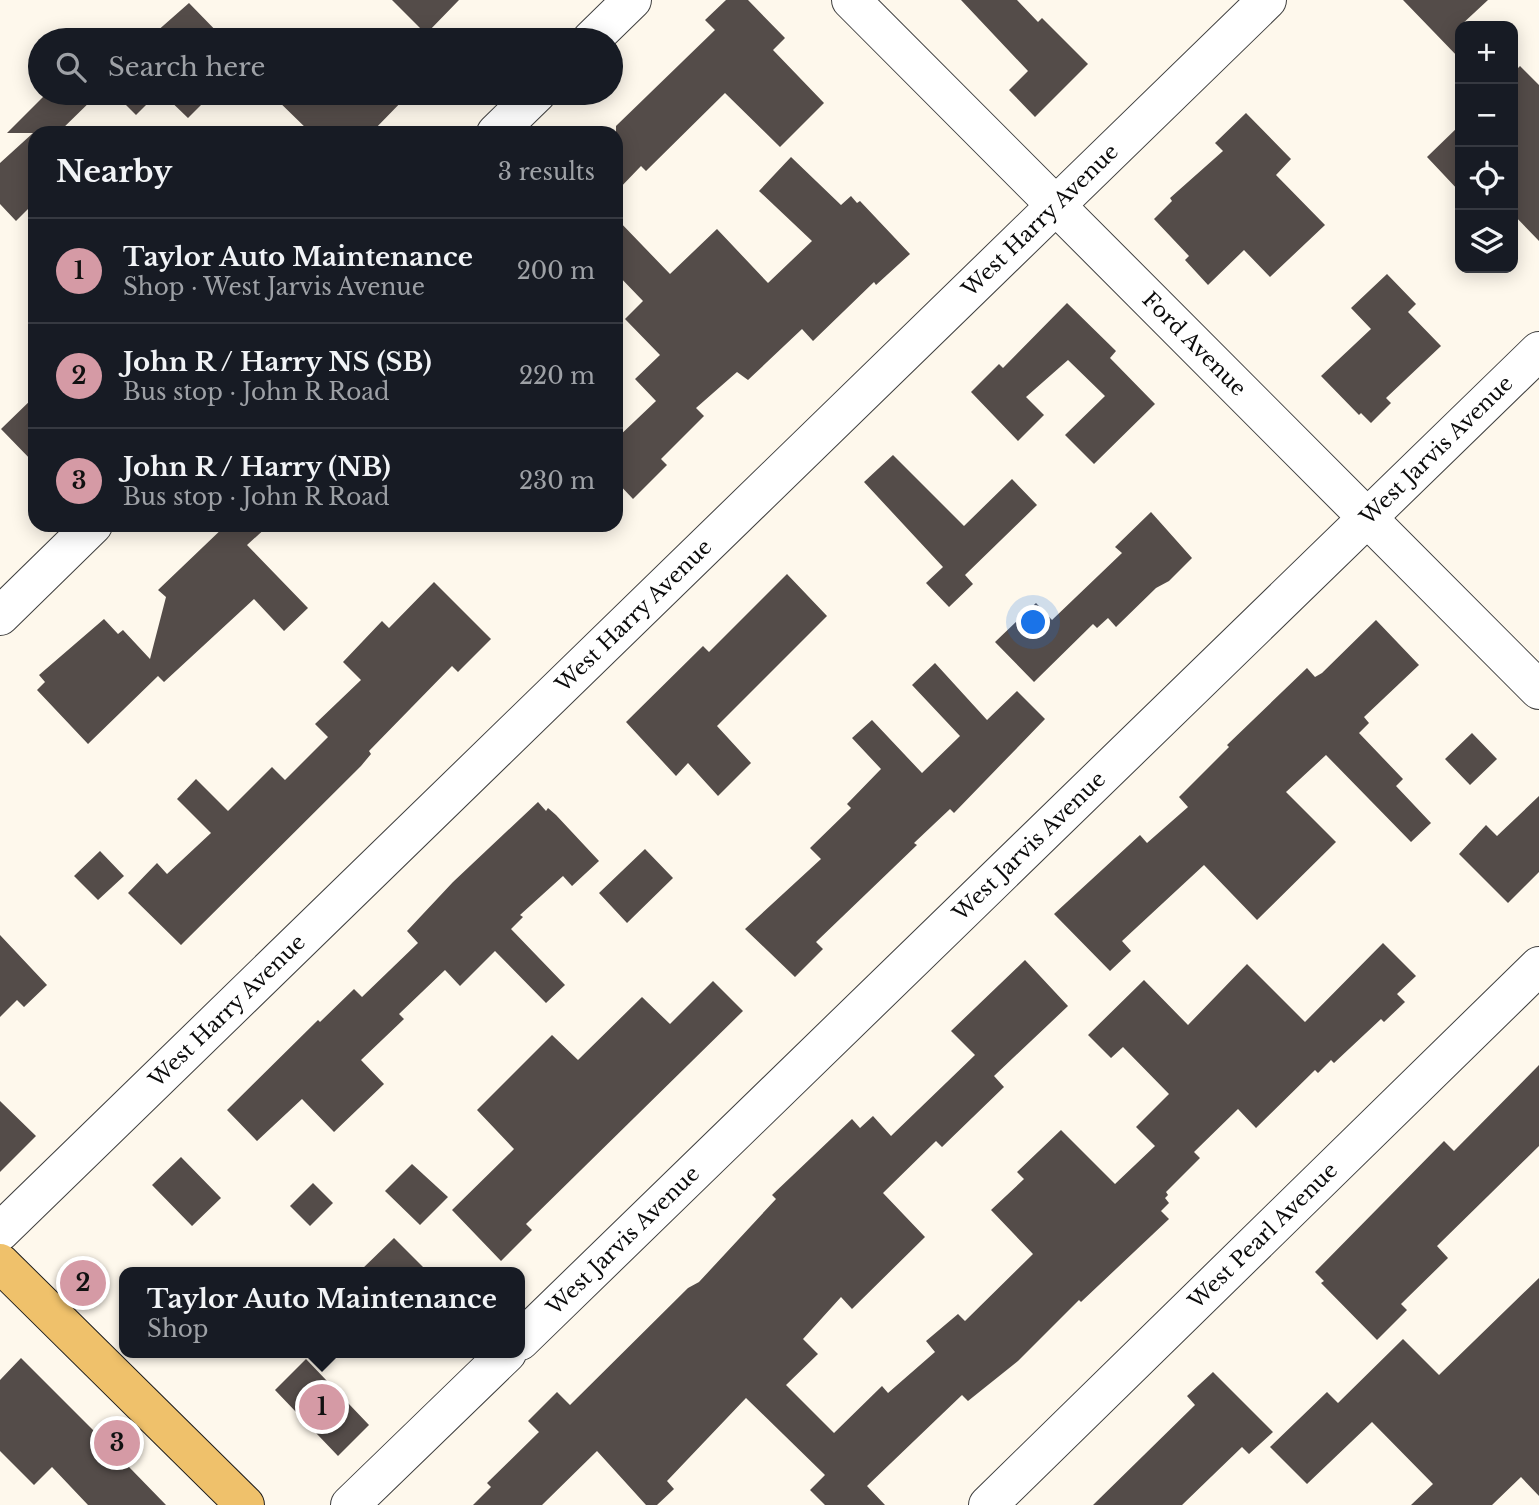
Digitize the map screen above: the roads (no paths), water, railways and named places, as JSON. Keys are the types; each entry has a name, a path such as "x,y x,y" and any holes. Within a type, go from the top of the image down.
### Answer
{"main road":[{"path":"0,1263 245,1505"}],"street":[{"path":"603,28 632,0"},
{"name":"Ford Avenue","path":"851,0 1539,690"},
{"name":"West Harry Avenue","path":"0,1232 1267,0"},
{"path":"503,126 525,105"},
{"name":"West Jarvis Avenue","path":"525,1336 1539,351"},
{"path":"0,616 86,532"},
{"name":"West Pearl Avenue","path":"988,1505 1539,966"},
{"path":"351,1505 502,1358"}],"place":[{"name":"John R / Harry NS (SB)","path":"83,1283"},
{"name":"Taylor Auto Maintenance","path":"322,1407"},
{"name":"John R / Harry (NB)","path":"117,1443"}]}
